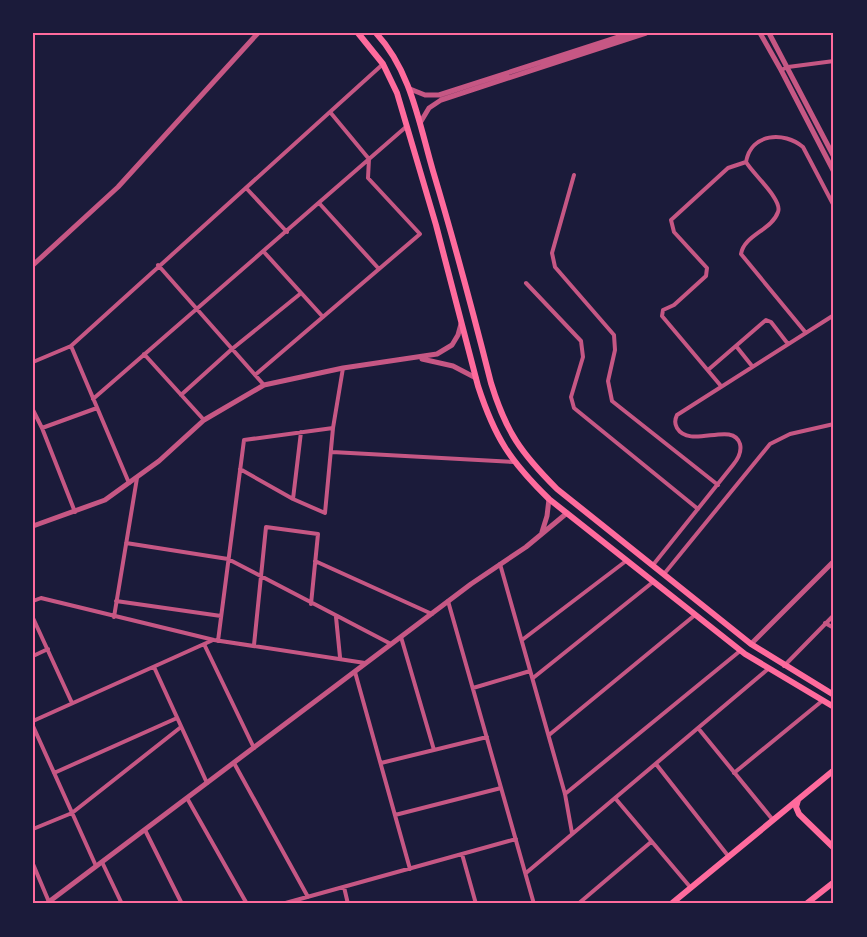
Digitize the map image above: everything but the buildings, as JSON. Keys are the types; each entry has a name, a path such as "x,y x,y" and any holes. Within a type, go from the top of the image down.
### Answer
{"main road":[{"path":"357,33 383,64 398,93 436,225 476,378 486,411 506,452 549,499 740,651 834,707"},
{"path":"376,33 394,57 410,89 491,383 517,445 543,475 751,644 783,666 834,695"},
{"path":"436,225 448,222"},
{"path":"599,538 608,529"},
{"path":"671,904 834,770"},
{"path":"798,800 796,807 799,814 834,848"},
{"path":"806,904 834,882"}],"street":[{"path":"33,265 118,187 258,33"},
{"path":"410,89 425,95 439,95 631,33"},
{"path":"420,123 426,111 441,100 646,33"},
{"path":"760,33 784,68 834,157"},
{"path":"769,33 834,172"},
{"path":"784,68 834,61"},
{"path":"33,362 71,346 383,64"},
{"path":"255,375 420,234 368,178 369,159 330,112"},
{"path":"93,399 407,126"},
{"path":"806,333 741,254 742,247 774,220 780,211 778,201 751,171 746,162 747,154 753,146 766,138 778,136 790,138 803,147 834,206"},
{"path":"721,386 662,316 663,310 674,305 706,276 707,268 674,232 671,220 728,168 746,162"},
{"path":"574,176 552,253 555,267 614,335 615,350 608,381 612,402 718,485"},
{"path":"247,189 287,232"},
{"path":"319,203 379,269"},
{"path":"264,252 323,317"},
{"path":"159,266 264,385"},
{"path":"526,283 581,341 583,357 571,397 574,408 698,509"},
{"path":"181,395 232,349 300,294"},
{"path":"653,566 739,456 739,441 734,436 728,434 705,437 689,436 677,429 675,419 681,411 834,315"},
{"path":"708,370 766,320 771,322 788,344"},
{"path":"33,526 105,500 159,461 204,420 264,385 343,368 437,354 447,348 458,335 462,322"},
{"path":"71,346 129,484"},
{"path":"736,346 752,366"},
{"path":"144,354 204,420"},
{"path":"417,358 444,363 476,378"},
{"path":"240,469 293,500 325,513 333,428 343,368"},
{"path":"42,428 97,408"},
{"path":"33,410 36,423 42,428 75,512"},
{"path":"664,574 770,444 790,434 834,424"},
{"path":"216,640 244,440 333,428"},
{"path":"293,500 301,432"},
{"path":"332,452 514,462"},
{"path":"114,617 137,478"},
{"path":"542,533 549,499"},
{"path":"33,864 47,903 567,513"},
{"path":"254,645 266,527 318,534 311,604"},
{"path":"126,543 228,559 391,644"},
{"path":"522,640 627,560"},
{"path":"315,561 432,614"},
{"path":"751,644 834,561"},
{"path":"500,564 565,794 573,834"},
{"path":"532,678 653,582"},
{"path":"33,601 41,598 216,640 366,663"},
{"path":"116,601 221,616"},
{"path":"448,601 534,904"},
{"path":"549,735 695,615"},
{"path":"783,666 834,615"},
{"path":"336,616 340,658"},
{"path":"33,618 72,703"},
{"path":"825,623 834,628"},
{"path":"401,637 434,750"},
{"path":"33,721 216,640"},
{"path":"204,644 254,748"},
{"path":"33,656 48,649"},
{"path":"565,794 740,651"},
{"path":"154,667 207,783"},
{"path":"526,873 768,669"},
{"path":"473,688 530,671"},
{"path":"355,672 410,868"},
{"path":"734,773 822,700"},
{"path":"54,773 177,718"},
{"path":"33,726 72,813 122,904"},
{"path":"33,829 72,813 181,727"},
{"path":"698,728 773,820"},
{"path":"381,764 487,737"},
{"path":"234,763 308,897"},
{"path":"656,764 729,857"},
{"path":"395,815 501,788"},
{"path":"188,798 247,904"},
{"path":"615,798 691,888"},
{"path":"145,830 182,904"},
{"path":"282,904 516,839"},
{"path":"578,904 651,842"},
{"path":"462,854 476,904"},
{"path":"344,887 348,904"}]}
